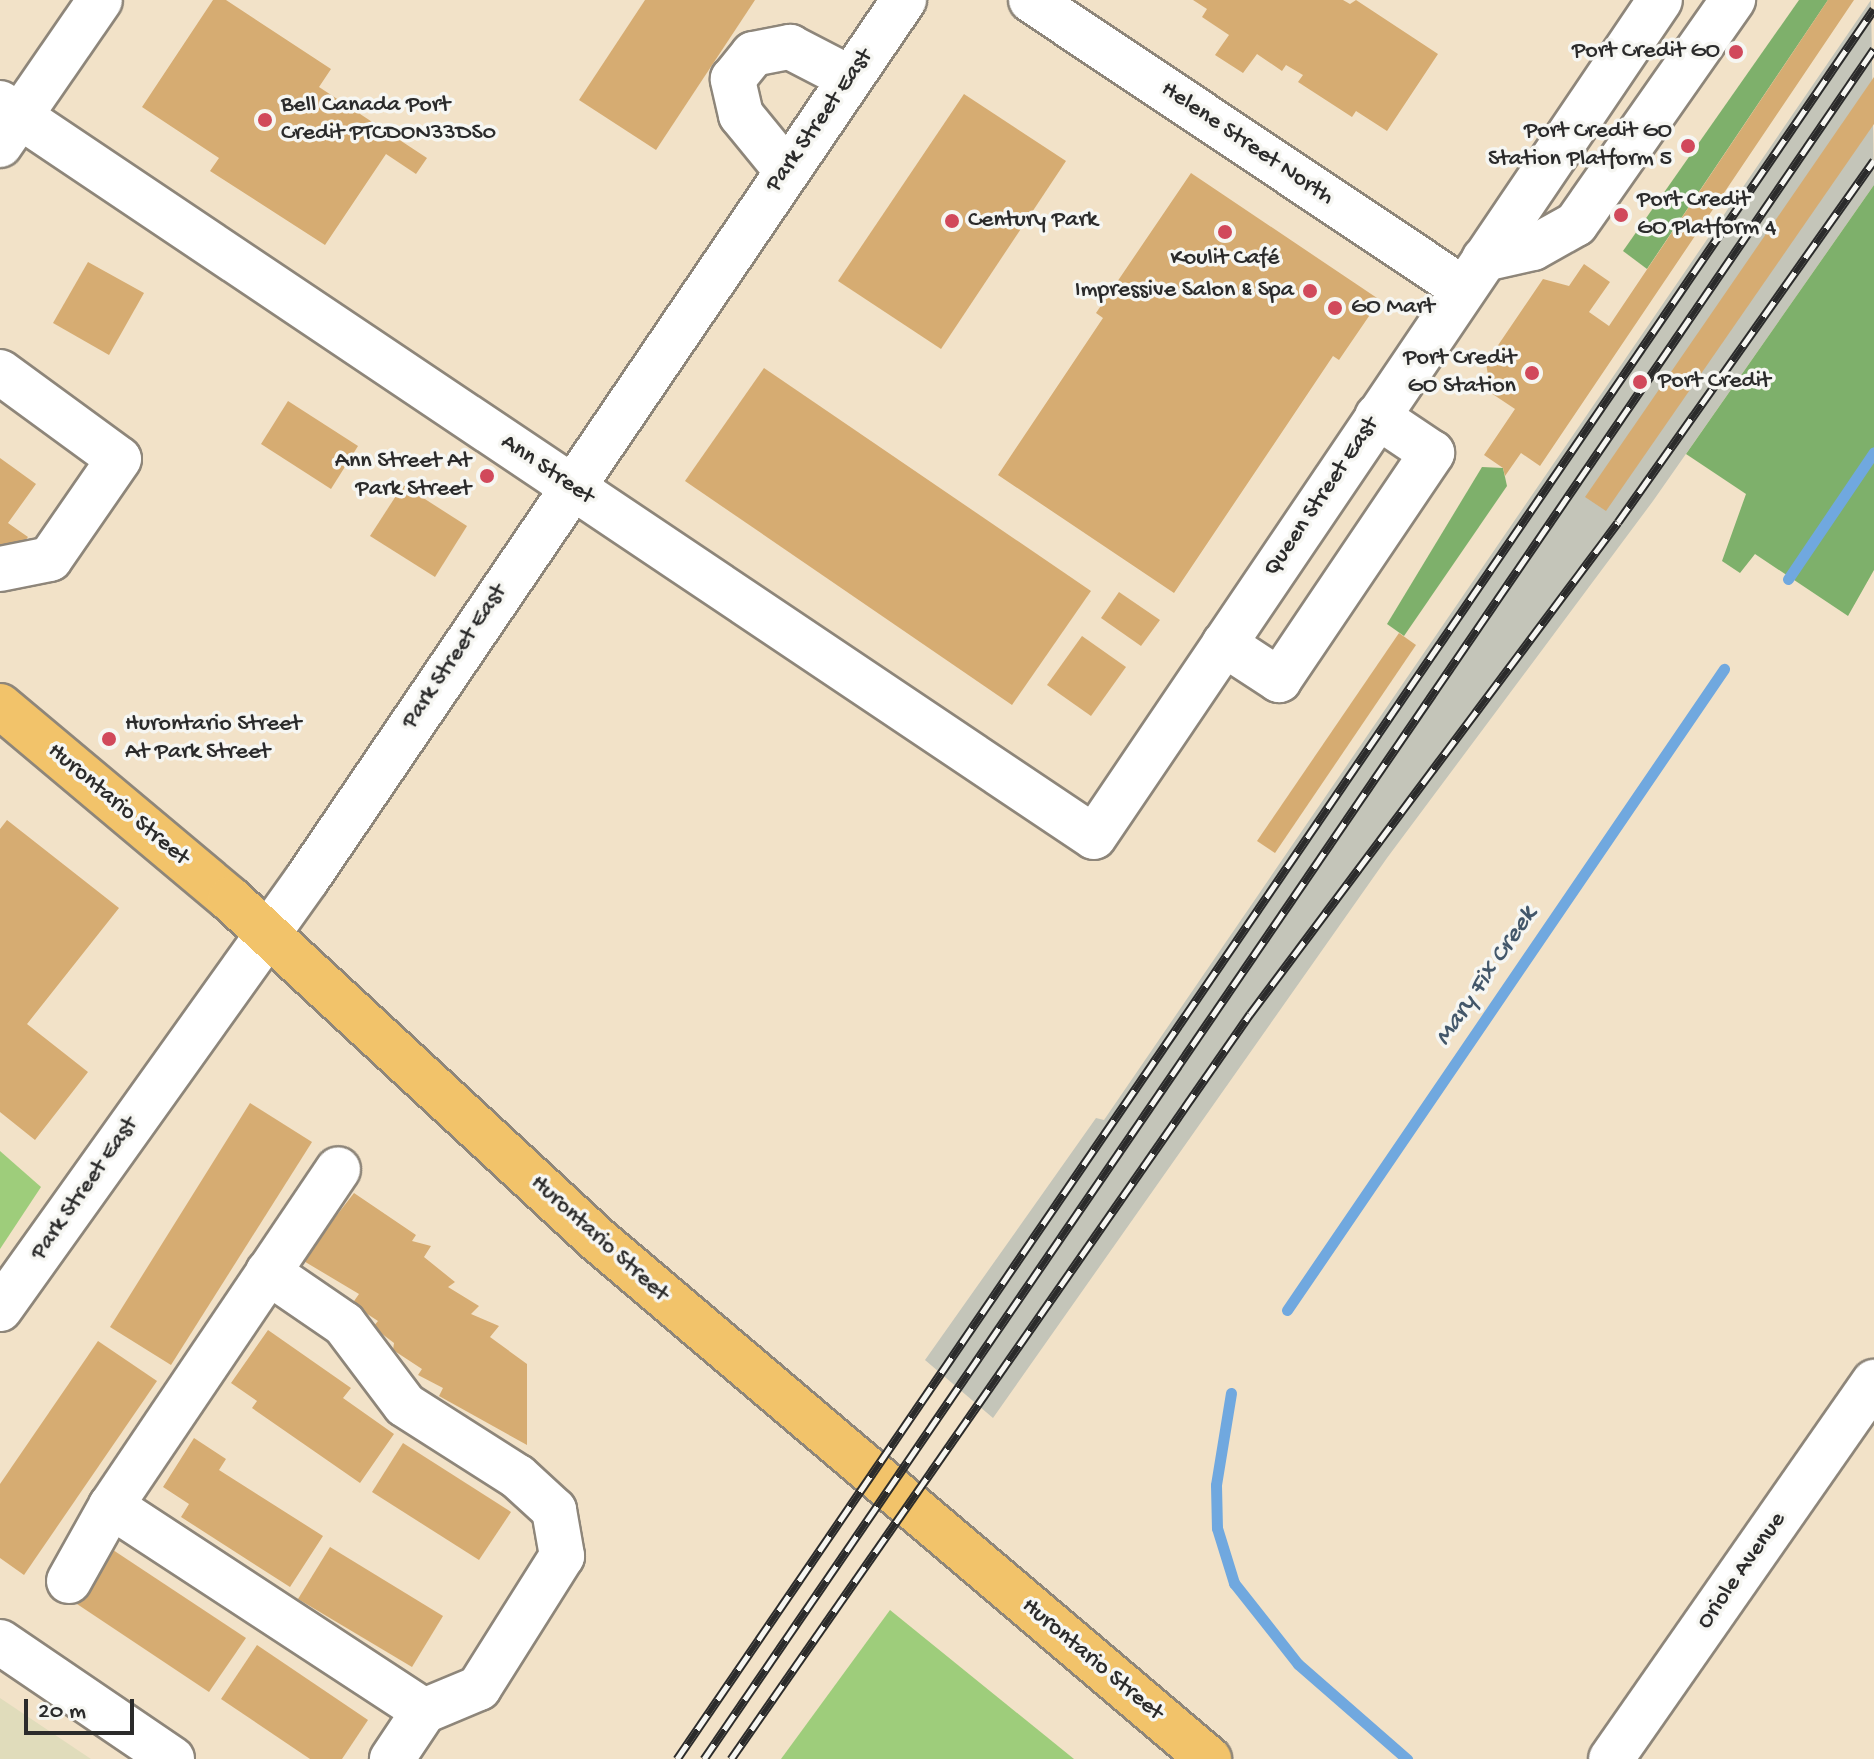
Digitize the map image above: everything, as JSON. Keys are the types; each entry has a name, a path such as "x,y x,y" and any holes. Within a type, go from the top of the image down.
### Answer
{"main road":[{"name":"Hurontario Street","path":"0,706 267,933 598,1240 1209,1759"}],"street":[{"path":"7,121 100,0"},
{"name":"Park Street East","path":"0,1309 267,933 574,488 786,170 904,0"},
{"name":"Helene Street North","path":"1031,0 1473,273"},
{"name":"Queen Street East","path":"1094,837 1660,0"},
{"path":"1473,273 1533,248 1576,224 1733,0"},
{"path":"786,170 741,115 733,79 753,54 790,47 850,78"},
{"name":"Ann Street","path":"7,121 574,488 1094,837"},
{"path":"0,372 119,459 50,559 0,569"},
{"path":"1224,644 1279,680 1288,668 1432,453 1377,416"},
{"path":"69,1581 111,1506 338,1169"},
{"path":"268,1272 344,1324 405,1405 518,1477 554,1510 562,1556 479,1688 424,1711 392,1759"},
{"name":"Oriole Avenue","path":"1611,1759 1874,1382"},
{"path":"111,1506 424,1711"},
{"path":"0,1642 172,1759"}],"shaded area":[{"path":"1871,0 1874,185 1653,501 1387,858 993,1418 925,1360 1096,1118 1104,1120"},
{"path":"0,1698 91,1759 0,1759"}],"green space":[{"path":"1799,0 1828,0 1647,269 1623,251"},
{"path":"1874,185 1874,570 1848,616 1755,554 1740,573 1722,561 1746,494 1686,454"},
{"path":"1482,467 1503,468 1507,486 1404,636 1387,624"},
{"path":"0,1151 41,1187 0,1249"},
{"path":"890,1610 1074,1759 781,1759"}],"building":[{"name":"Bell Canada Port Credit PTCDON33DS0","path":"213,0 226,0 331,69 319,87 427,158 416,174 386,154 325,245 210,171 219,158 142,107"},
{"path":"645,0 755,0 656,150 579,100"},
{"path":"1193,0 1343,0 1350,4 1356,0 1438,54 1387,131 1356,111 1352,117 1298,82 1303,75 1286,65 1282,71 1257,54 1243,73 1215,55 1229,35 1202,17 1207,9"},
{"path":"1828,0 1854,0 1540,466 1521,453 1505,476 1503,468 1484,455 1515,409 1491,393 1486,363 1543,279 1569,286 1584,264 1610,282 1589,312 1609,326"},
{"path":"1874,77 1874,124 1606,511 1585,497"},
{"name":"Century Park","path":"964,94 1066,161 941,349 838,281"},
{"path":"1191,173 1380,300 1339,360 1333,356 1174,593 998,475 1103,318 1096,313"},
{"path":"88,262 144,293 109,355 53,323"},
{"path":"764,368 1091,591 1012,705 685,481"},
{"path":"288,401 358,446 331,489 261,444"},
{"path":"0,458 36,484 8,523 28,537 7,565 0,560"},
{"path":"403,485 467,526 435,577 370,536"},
{"path":"1119,592 1160,620 1141,646 1101,618"},
{"path":"1399,633 1416,645 1275,853 1257,841"},
{"path":"1082,636 1126,667 1091,716 1047,685"},
{"path":"7,820 119,908 27,1024 88,1072 35,1140 0,1112 0,829"},
{"path":"250,1103 312,1142 171,1365 110,1327"},
{"path":"354,1193 416,1235 412,1241 431,1246 424,1257 455,1282 448,1287 479,1306 471,1314 499,1326 490,1337 527,1364 527,1445 439,1396 443,1388 418,1375 422,1369 393,1350 394,1343 373,1327 378,1321 352,1304 359,1294 302,1260"},
{"path":"268,1330 351,1388 343,1398 394,1434 360,1483 252,1408 257,1401 231,1383"},
{"path":"98,1341 157,1381 24,1575 0,1558 0,1484"},
{"path":"194,1438 226,1459 219,1470 323,1536 290,1587 181,1517 189,1504 163,1487"},
{"path":"403,1443 511,1512 479,1560 372,1492"},
{"path":"107,1546 246,1638 209,1692 71,1600"},
{"path":"330,1547 443,1616 412,1667 298,1599"},
{"path":"257,1645 368,1720 342,1759 310,1759 221,1699"}],"waterway":[{"name":"Mary Fix Creek","path":"1788,579 1874,452"},
{"name":"Mary Fix Creek","path":"1287,1310 1724,669"},
{"name":"Mary Fix Creek","path":"1231,1393 1216,1485 1217,1528 1234,1583 1298,1664 1407,1759"}],"railway":[{"path":"677,1759 1874,9"},
{"path":"704,1759 1874,49"},
{"path":"731,1759 1250,1014 1618,522 1874,160"}],"place":[{"name":"Port Credit GO","path":"1736,52"},
{"name":"Bell Canada Port Credit PTCDON33DS0","path":"265,120"},
{"name":"Port Credit GO Station Platform 5","path":"1688,146"},
{"name":"Port Credit GO Platform 4","path":"1621,215"},
{"name":"Century Park","path":"952,221"},
{"name":"Koulit Café","path":"1225,232"},
{"name":"Impressive Salon & Spa","path":"1310,291"},
{"name":"GO Mart","path":"1335,308"},
{"name":"Port Credit GO Station","path":"1532,373"},
{"name":"Port Credit","path":"1640,382"},
{"name":"Ann Street At Park Street","path":"487,476"},
{"name":"Hurontario Street At Park Street","path":"109,739"}]}
